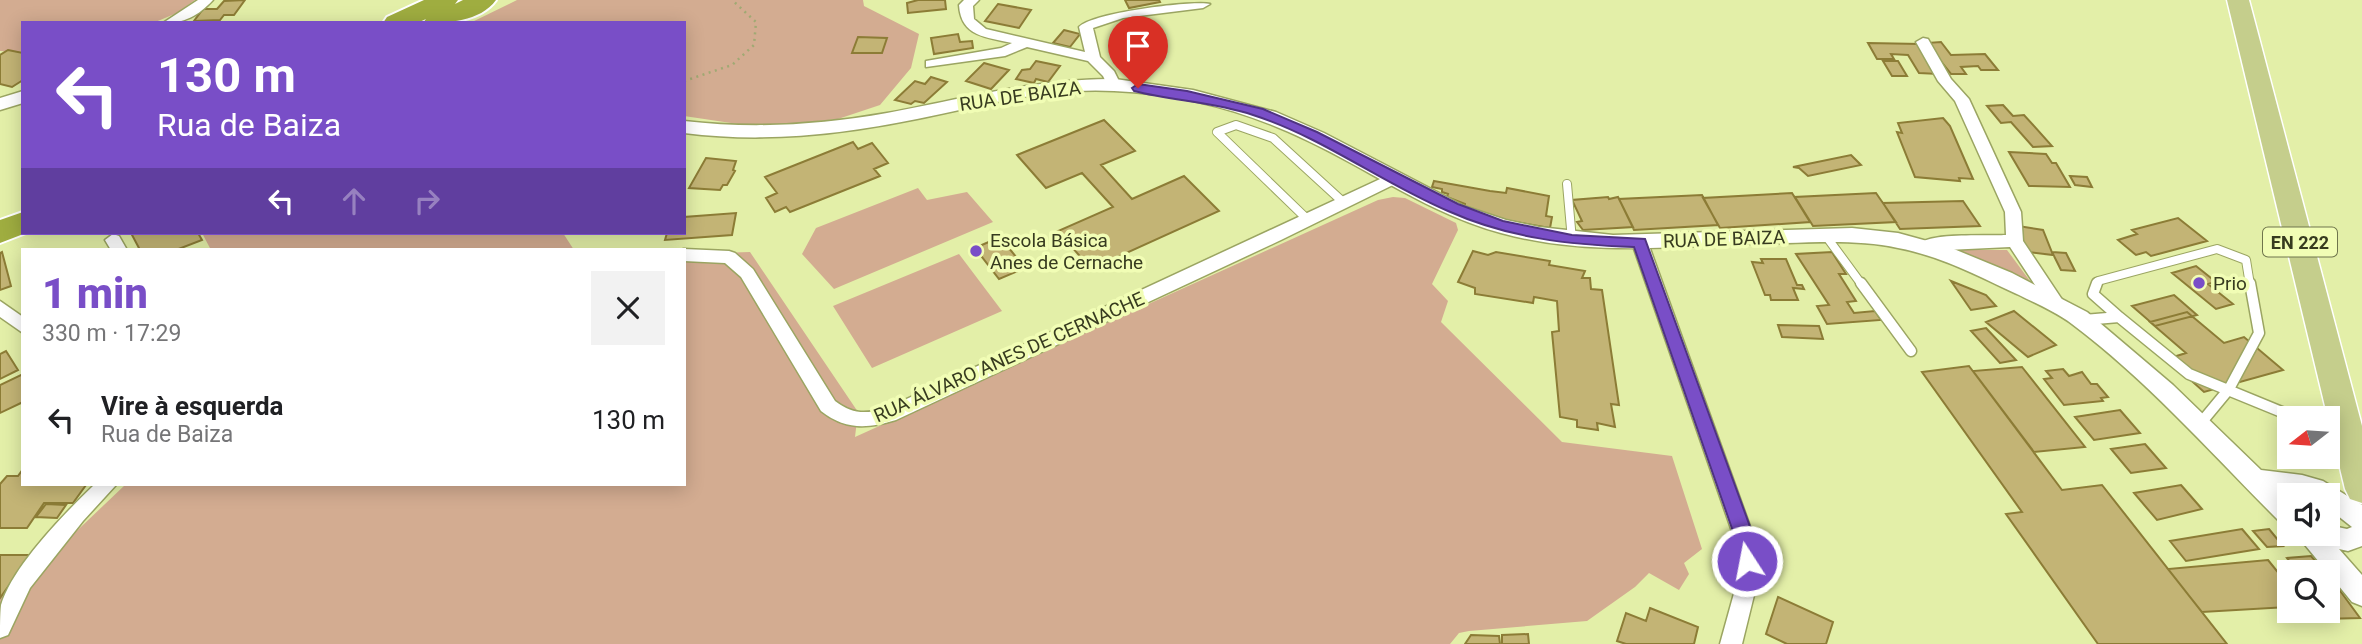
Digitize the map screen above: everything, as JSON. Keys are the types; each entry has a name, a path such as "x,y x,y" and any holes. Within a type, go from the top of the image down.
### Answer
{"highway":[{"path":"400,21 445,0"},
{"path":"440,21 483,0"},
{"path":"0,209 21,199"},
{"path":"0,232 21,223"}],"main road":[{"name":"EN 222","path":"2238,0 2362,489"}],"street":[{"path":"174,21 206,0"},
{"path":"972,0 966,5 967,20 981,32 1093,58 1109,74 1114,85"},
{"path":"1093,58 1086,27 1091,22 1108,16 1203,4"},
{"path":"930,64 1005,52 1026,42"},
{"path":"1923,42 1945,81 1962,99 2012,212 2015,241 2056,304"},
{"name":"RUA DE BAIZA","path":"686,127 713,132 765,134 821,130 1012,93 1063,86 1114,85 1187,95 1258,112 1312,135 1452,208 1500,226 1572,240 1640,243 1732,237 1857,235 1926,245 1991,272 2083,320 2199,425 2277,502"},
{"path":"0,104 21,98"},
{"name":"RUA ÁLVARO ANES DE CERNACHE","path":"686,255 729,257 747,273 828,406 842,418 863,422 889,415 1275,236 1393,178"},
{"path":"1926,245 2015,241"},
{"path":"1640,243 1746,543 1748,579 1731,644"},
{"path":"0,307 21,325"},
{"path":"2256,480 2302,484 2321,489 2362,520"},
{"path":"0,628 23,582 76,515 105,486"},
{"path":"2340,538 2348,540 2362,534"},
{"path":"2320,546 2362,594"}],"lane":[{"path":"1307,219 1217,132 1236,125 1273,138 1343,202"},
{"path":"1567,184 1572,240"},
{"path":"1826,236 1911,351"},
{"path":"2199,425 2229,389 2259,334 2246,260 2217,248 2098,281 2094,294 2189,374 2229,389 2294,417 2343,416"},
{"path":"2083,320 2119,317"}],"path":[{"path":"686,80 732,65 754,44 756,22 732,0"}],"shaded area":[{"path":"0,0 195,0 177,13 158,21 21,21 21,53 0,51"},
{"path":"517,0 863,0 864,6 919,34 911,68 880,105 838,119 758,127 686,116 686,21 474,21"},
{"path":"918,188 927,200 967,192 993,222 834,289 802,254 816,228"},
{"path":"1405,198 1456,223 1458,230 1432,284 1448,301 1441,322 1562,442 1672,456 1702,549 1684,563 1689,574 1679,590 1649,573 1635,587 1587,621 1469,631 1459,633 1450,644 0,644 0,595 23,582 124,486 686,486 686,254 750,252 858,412 855,437 1378,200"},
{"path":"203,235 564,235 573,248 210,248"},
{"path":"1954,250 2007,250 2030,281 2029,282"},
{"path":"959,254 1002,311 872,368 833,306"}],"building":[{"path":"245,0 234,15 224,15 220,20 194,21 203,9 217,9 224,1"},
{"path":"918,0 945,0 946,9 908,13 907,3"},
{"path":"1125,0 1159,0 1160,2 1129,8"},
{"path":"998,4 1031,10 1019,28 985,21"},
{"path":"1064,30 1080,34 1070,47 1053,43"},
{"path":"958,34 960,42 972,41 973,48 934,54 931,38"},
{"path":"858,37 887,38 882,53 852,53"},
{"path":"1941,42 1951,55 1985,54 1998,70 1981,70 1978,66 1961,67 1966,74 1951,74 1926,43"},
{"path":"1868,43 1920,44 1938,74 1919,73 1908,55 1891,54 1894,59 1877,59"},
{"path":"8,50 21,53 21,81 12,87 0,84 0,55"},
{"path":"1036,61 1060,66 1048,82 1036,79 1034,83 1016,79 1022,70 1030,69"},
{"path":"1883,61 1898,61 1907,76 1892,76"},
{"path":"984,63 1009,70 991,89 966,81"},
{"path":"931,77 947,82 924,103 915,101 911,104 895,100 915,81 925,84"},
{"path":"2003,105 2013,116 2024,115 2052,146 2033,147 2011,122 2001,123 1987,106"},
{"path":"1943,118 1950,126 1973,179 1959,178 1960,181 1915,177 1897,132 1902,133 1898,123"},
{"path":"1104,120 1135,151 1101,165 1132,199 1184,176 1219,211 1091,269 1058,231 1113,207 1082,173 1046,188 1017,155"},
{"path":"853,142 858,149 872,143 888,163 874,169 880,176 790,212 786,207 775,212 766,198 777,193 765,177"},
{"path":"2009,152 2046,154 2052,163 2056,163 2070,187 2029,186"},
{"path":"1851,155 1861,165 1808,176 1799,168 1793,167"},
{"path":"706,158 736,161 735,171 727,185 723,185 720,190 689,188"},
{"path":"2070,176 2087,177 2092,187 2075,185"},
{"path":"1434,181 1490,191 1506,193 1507,188 1549,196 1546,216 1552,217 1550,228 1504,220 1465,207 1465,204 1447,197 1448,194 1442,192 1442,189 1432,187"},
{"path":"1792,193 1810,222 1720,228 1703,198"},
{"path":"1876,193 1896,222 1813,226 1795,197"},
{"path":"1702,195 1718,225 1634,230 1619,199"},
{"path":"1618,197 1633,227 1583,230 1577,222 1582,221 1572,200"},
{"path":"1963,201 1980,226 1900,229 1883,203"},
{"path":"736,213 732,235 665,240 666,235 686,235 686,217"},
{"path":"2178,218 2207,241 2151,256 2146,252 2136,255 2118,240 2137,234 2132,230"},
{"path":"2018,226 2043,230 2053,255 2027,252"},
{"path":"132,235 199,235 202,240 181,248 139,248"},
{"path":"1000,237 1025,268 999,279 975,248"},
{"path":"1473,251 1550,261 1549,265 1585,271 1582,278 1590,278 1591,289 1602,290 1619,405 1611,404 1615,427 1597,423 1598,430 1577,427 1577,420 1560,417 1552,332 1559,331 1557,301 1534,297 1533,303 1475,294 1475,288 1458,282"},
{"path":"2,252 11,286 0,290 0,253"},
{"path":"1832,252 1846,274 1839,274 1856,301 1847,302 1854,313 1875,311 1881,320 1827,324 1817,306 1829,305 1796,254"},
{"path":"2052,252 2066,253 2075,271 2061,270"},
{"path":"1761,259 1786,259 1797,285 1802,285 1804,289 1793,288 1798,300 1771,300 1770,295 1765,295 1752,262 1763,263"},
{"path":"2196,266 2216,282 2208,284 2233,304 2216,309 2172,273"},
{"path":"1951,281 1986,295 1996,306 1971,310"},
{"path":"2174,295 2197,315 2155,326 2132,306"},
{"path":"2014,311 2056,345 2028,357 1986,322"},
{"path":"2187,312 2224,343 2244,337 2283,370 2204,392 2167,359 2186,353 2150,322"},
{"path":"1778,325 1819,326 1823,339 1782,337"},
{"path":"1986,328 2016,360 2000,363 1971,331"},
{"path":"6,351 18,370 0,379 0,354"},
{"path":"1969,366 2062,490 2102,485 2227,644 2098,644 2006,514 2022,512 1922,372"},
{"path":"2022,367 2085,447 2034,452 1973,371"},
{"path":"2063,369 2069,376 2082,372 2091,384 2097,384 2108,397 2101,398 2103,401 2064,405 2044,379 2052,378 2046,371"},
{"path":"21,375 21,403 0,413 0,385"},
{"path":"2120,410 2140,433 2094,440 2075,417"},
{"path":"2145,444 2166,468 2131,473 2111,449"},
{"path":"21,472 21,486 85,486 73,503 44,503 27,528 0,528 0,484 7,476 18,476"},
{"path":"2181,485 2202,509 2157,520 2134,493"},
{"path":"46,504 66,505 57,518 36,517"},
{"path":"2242,529 2259,549 2186,561 2170,541"},
{"path":"2269,529 2277,539 2277,546 2283,546 2267,547 2253,531"},
{"path":"0,555 31,555 0,598"},
{"path":"2311,556 2314,560 2289,560 2287,558"},
{"path":"2268,560 2277,571 2277,608 2202,612 2168,569"},
{"path":"2340,591 2360,618 2340,619"},
{"path":"1778,597 1833,622 1826,644 1787,644 1766,634"},
{"path":"1650,608 1698,627 1694,644 1626,644 1617,641 1626,613 1646,621"},
{"path":"1528,634 1529,644 1502,644 1502,635"},
{"path":"1471,635 1499,636 1500,644 1465,644"}],"place":[{"name":"Escola Básica Anes de Cernache","path":"976,251"},
{"name":"Prio","path":"2199,283"}],"route":[{"path":"1138,88 1187,95 1258,112 1312,135 1452,208 1500,226 1572,240 1640,243 1746,543 1747,561"}]}
